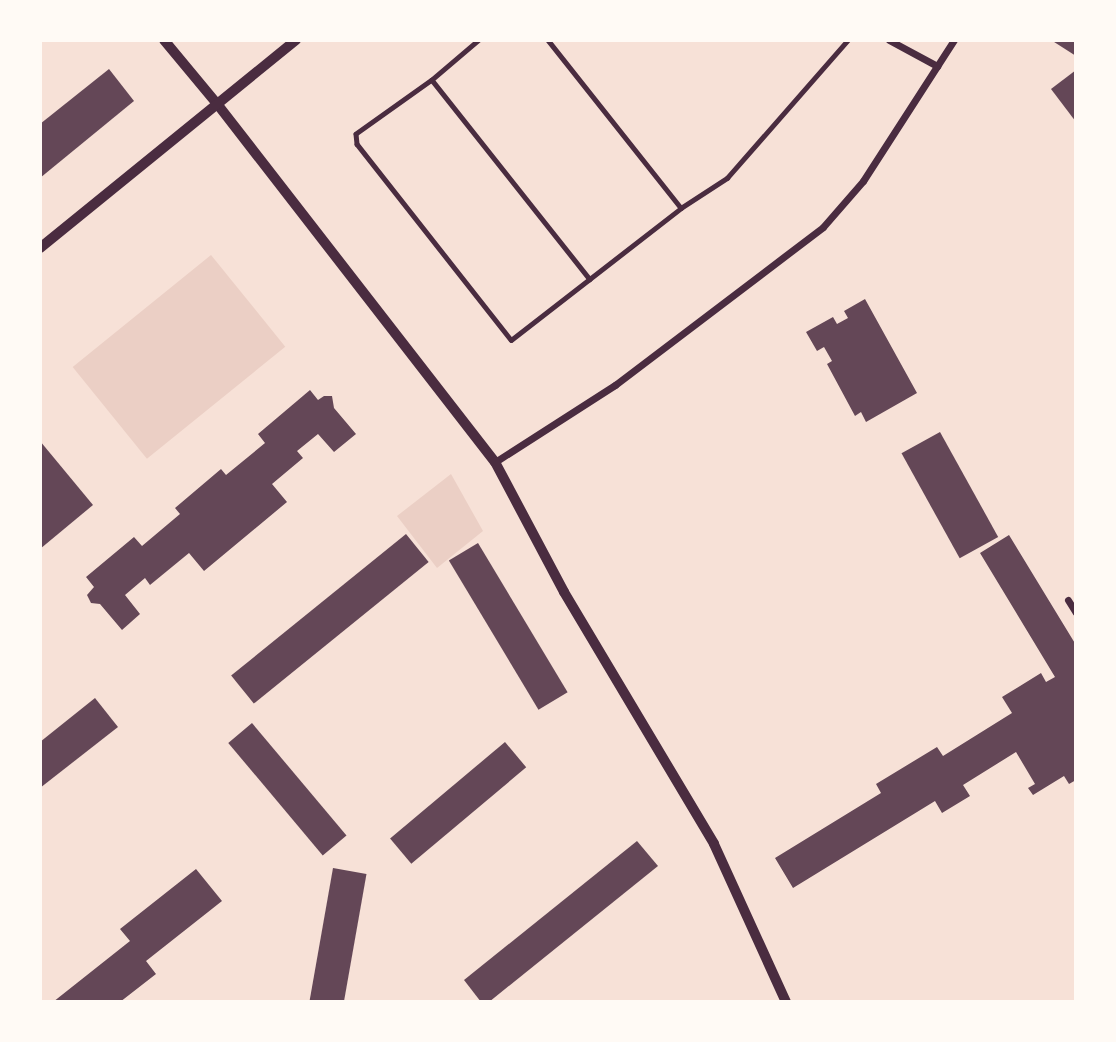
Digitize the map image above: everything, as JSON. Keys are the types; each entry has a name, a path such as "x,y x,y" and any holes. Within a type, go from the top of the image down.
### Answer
{"street":[{"path":"164,40 218,105 495,462 564,592 714,844 786,1002"},
{"path":"40,248 296,40"},
{"path":"889,40 937,66"},
{"path":"495,462 615,385 823,227 863,181 954,40"},
{"path":"1068,600 1076,613"}],"lane":[{"path":"479,40 432,80 356,134 357,144 511,340 681,208 727,178 848,40"},
{"path":"548,40 681,208"},
{"path":"432,80 590,279"}],"shaded area":[{"path":"211,255 285,347 147,459 73,367"},
{"path":"451,474 483,531 437,568 397,516"}],"building":[{"path":"1051,40 1076,40 1076,56"},
{"path":"109,69 134,101 40,178 40,124"},
{"path":"1076,70 1076,122 1051,89"},
{"path":"865,299 917,393 866,422 861,412 855,416 827,364 832,361 824,347 817,351 806,332 833,317 837,324 848,318 844,311"},
{"path":"310,390 318,400 324,396 332,396 334,408 356,434 334,452 318,434 297,451 303,458 272,484 287,502 204,571 189,553 150,585 145,578 125,595 140,614 122,630 100,604 91,603 87,595 94,587 86,577 134,537 142,546 180,514 175,508 221,469 226,475 265,443 258,434"},
{"path":"940,432 998,537 960,558 902,453"},
{"path":"40,441 93,505 40,549"},
{"path":"406,534 429,562 254,704 231,676"},
{"path":"1009,535 1076,645 1076,780 1069,784 1064,776 1033,795 1028,788 1035,784 1016,752 963,785 970,796 942,813 935,801 793,888 775,858 881,793 876,784 937,747 943,756 1012,713 1002,697 1041,673 1046,682 1055,677 980,553"},
{"path":"478,543 568,692 538,710 449,561"},
{"path":"95,698 118,727 40,788 40,742"},
{"path":"252,723 346,836 323,856 228,743"},
{"path":"505,742 526,767 411,864 390,838"},
{"path":"637,841 658,866 489,1002 481,1002 464,980"},
{"path":"333,868 366,874 344,1002 309,1002"},
{"path":"196,869 222,901 146,961 156,974 120,1002 53,1002 130,941 120,929"}]}
